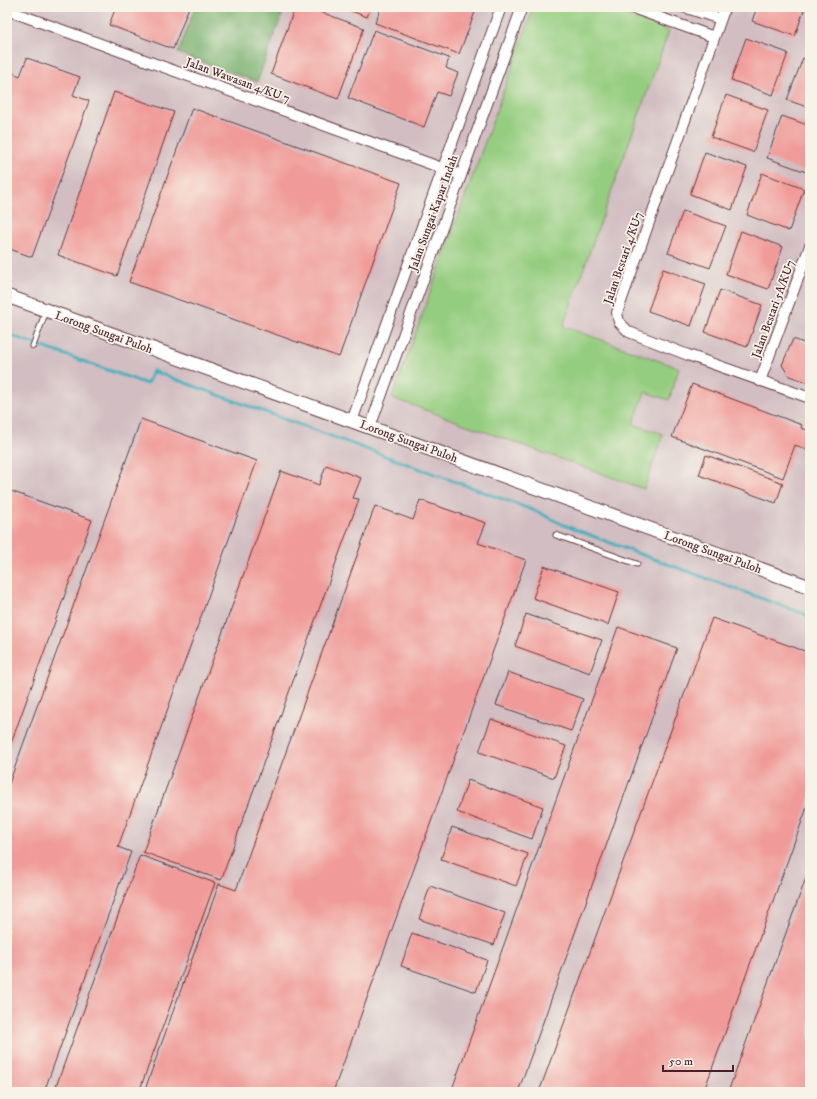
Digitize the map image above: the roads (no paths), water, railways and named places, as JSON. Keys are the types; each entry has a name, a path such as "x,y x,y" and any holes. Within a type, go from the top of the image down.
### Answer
{"street":[{"name":"Jalan Sungai Kapar Indah","path":"352,421 501,7"},
{"name":"Jalan Sungai Kapar Indah","path":"370,427 522,7"},
{"path":"630,7 714,37"},
{"path":"684,7 720,20"},
{"name":"Jalan Bestari 4/KU7","path":"725,7 617,314 619,322 630,332 688,355 810,398"},
{"name":"Jalan Wawasan 4/KU 7","path":"7,10 461,175"},
{"name":"Jalan Bestari 5A/KU7","path":"760,381 810,246"},
{"name":"Lorong Sungai Puloh","path":"7,296 810,587"}],"lane":[{"path":"33,346 46,311"},
{"path":"556,535 637,564"}],"waterway":[{"path":"7,334 147,384 153,371 538,512 564,525 629,550 810,616"}]}
